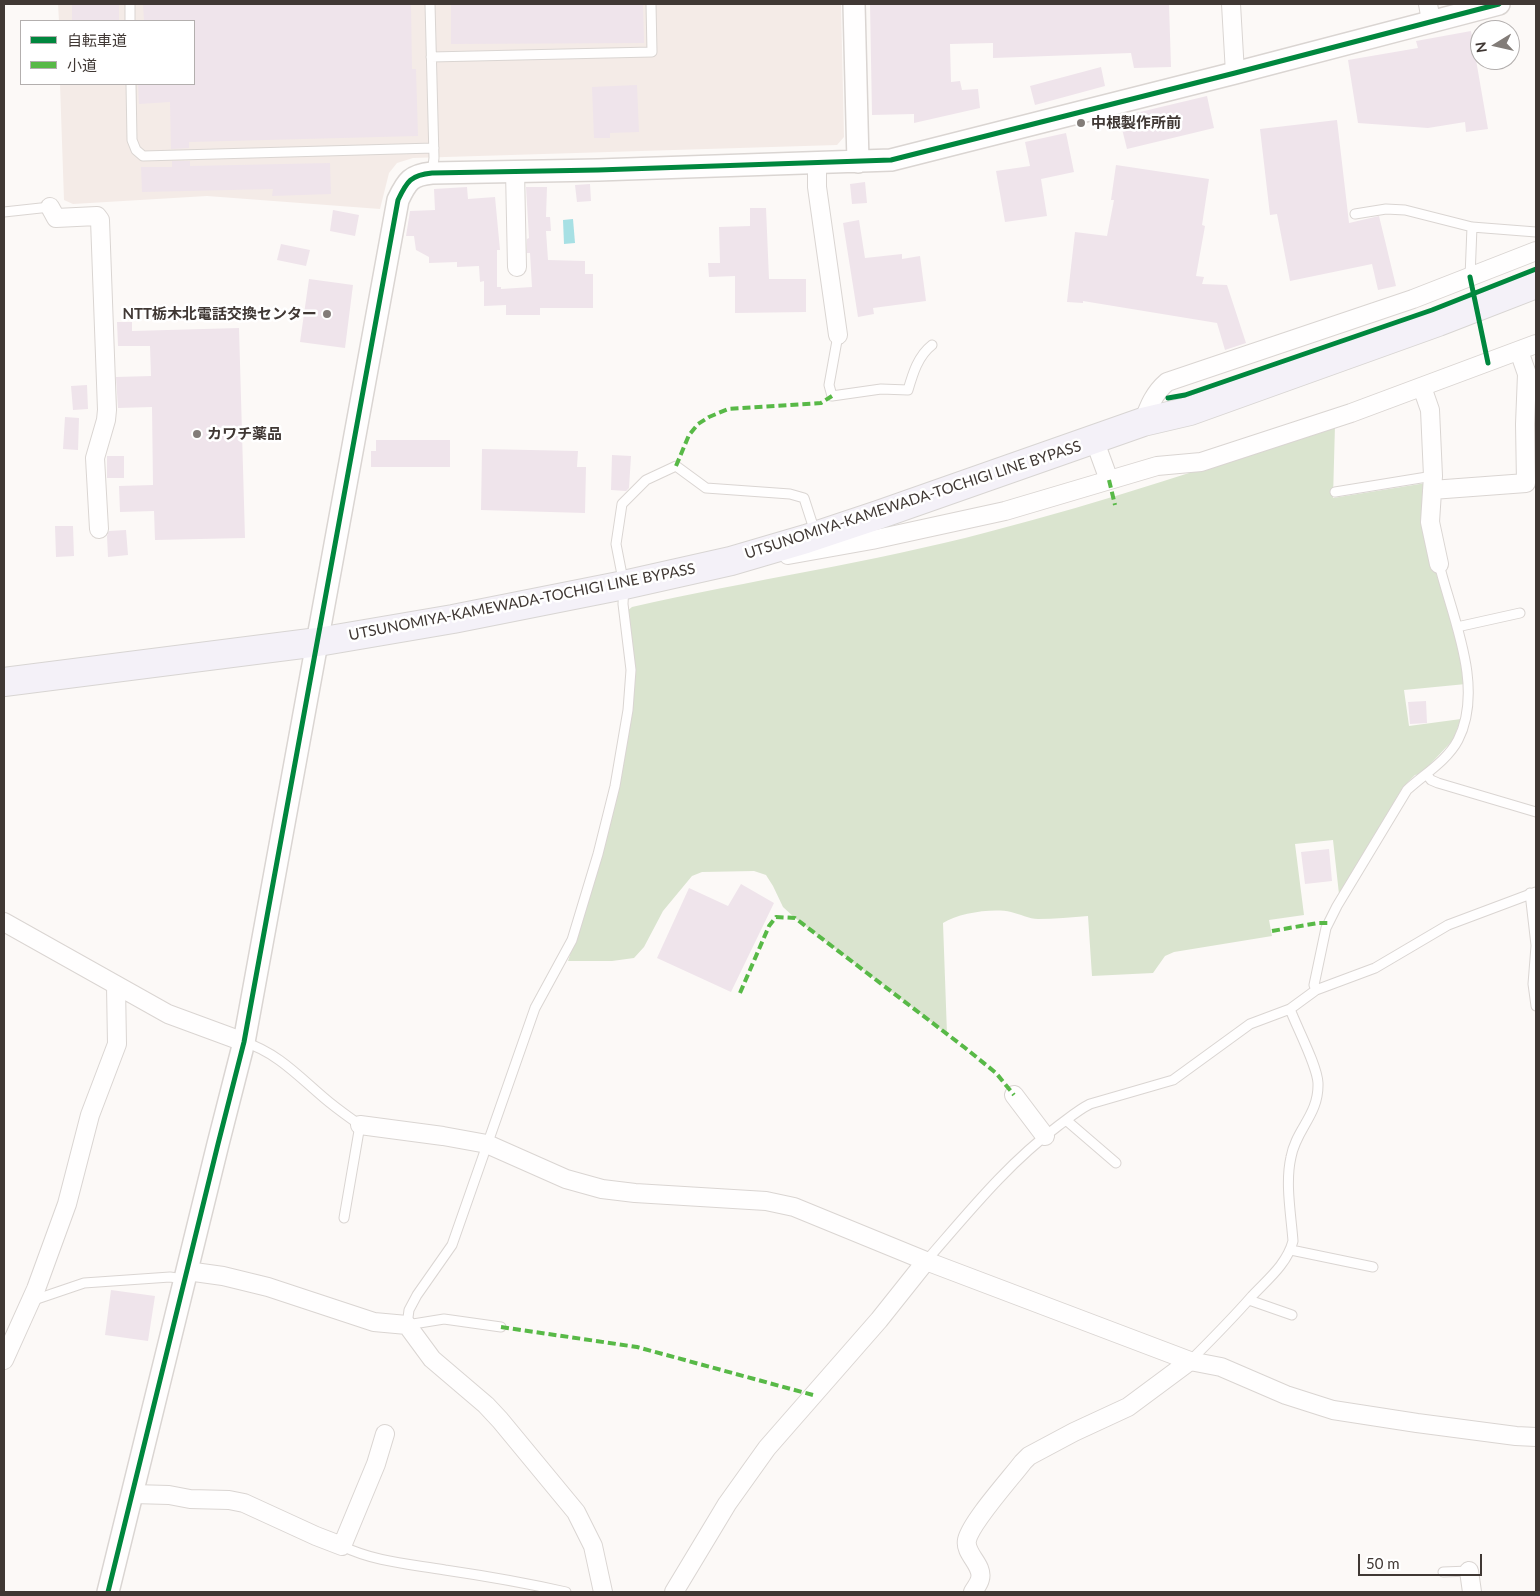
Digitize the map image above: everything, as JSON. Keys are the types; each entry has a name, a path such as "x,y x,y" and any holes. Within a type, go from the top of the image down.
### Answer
{"main road":[{"name":"UTSUNOMIYA-KAMEWADA-TOCHIGI LINE BYPASS","path":"4,682 318,642 452,619 624,585 730,561 816,536 1143,422 1190,411 1438,322 1536,284"}],"street":[{"path":"854,4 858,162"},
{"path":"1231,4 1235,73"},
{"path":"108,1592 244,1042 324,614 325,595 398,200 407,183 418,174 432,173 876,162 909,156 1235,73 1430,13 1499,4"},
{"path":"817,163 818,187 838,336"},
{"path":"515,171 517,267"},
{"path":"50,207 56,218 97,216 100,220 106,420 95,458 99,529"},
{"path":"1143,422 1155,394 1168,382 1371,314 1536,251"},
{"path":"730,561 817,551 872,540 1005,511 1156,466 1201,462 1351,413 1536,344"},
{"path":"1433,483 1526,483 1531,424 1527,374 1518,351"},
{"path":"1422,387 1430,410 1433,483 1430,522 1439,564"},
{"path":"1094,439 1109,480"},
{"path":"4,922 168,1014 244,1042"},
{"path":"4,1360 30,1301 67,1204 90,1115 117,1044 116,986"},
{"path":"1014,1095 1045,1136"},
{"path":"360,1126 443,1136 487,1144 566,1179 602,1189 635,1193 766,1201 794,1207 926,1261 1190,1361 1221,1367 1286,1394 1333,1410 1417,1423 1536,1437"},
{"path":"674,1592 727,1504 767,1448 878,1320 926,1261"},
{"path":"186,1275 224,1276 268,1287 374,1322 407,1324 432,1359 486,1405 500,1420 576,1512 593,1546 603,1592"},
{"path":"973,1592 980,1580 981,1573 967,1546 967,1539 978,1520 1024,1462 1030,1456 1074,1432 1128,1407 1190,1361"},
{"path":"133,1494 169,1495 190,1499 229,1500 244,1503 342,1546 376,1464 385,1434"},
{"path":"1469,1571 1472,1592"}],"lane":[{"path":"130,4 130,20"},
{"path":"430,4 434,148 432,173"},
{"path":"431,57 652,52 651,4"},
{"path":"131,85 132,140 136,150 143,156 434,148"},
{"path":"4,212 50,207"},
{"path":"1355,214 1386,209 1405,210 1472,227 1536,232"},
{"path":"1470,277 1472,227"},
{"path":"838,336 829,385 832,396 881,390 908,390 915,368 925,350 932,345"},
{"path":"501,1327 444,1318 407,1324 408,1310 452,1245 535,1008 572,940 598,854 611,803 622,747 630,688 631,670 623,604 624,585 616,544 622,504 646,480 676,466 706,488 790,494 804,498 816,536"},
{"path":"1335,492 1433,483"},
{"path":"1316,990 1314,985 1326,928 1336,906 1406,790 1416,781 1427,775 1458,740 1465,721 1468,688 1464,656 1439,564"},
{"path":"1457,627 1520,613"},
{"path":"1427,775 1431,780 1438,783 1536,812"},
{"path":"926,1261 1018,1158 1078,1110 1090,1104 1173,1080 1250,1024 1290,1008 1316,990 1375,968 1448,925 1533,893 1536,946 1533,984 1536,1006"},
{"path":"1190,1361 1227,1325 1280,1266 1291,1250 1293,1240 1289,1173 1291,1156 1298,1137 1315,1108 1318,1095 1318,1081 1316,1070 1290,1008"},
{"path":"244,1042 260,1047 275,1056 360,1126 344,1218"},
{"path":"1066,1120 1116,1163"},
{"path":"1291,1250 1372,1267"},
{"path":"30,1301 84,1282 186,1275"},
{"path":"1249,1300 1292,1316"},
{"path":"342,1546 357,1553 394,1563 508,1580 566,1592"},
{"path":"1443,1572 1469,1571"}],"shaded area":[{"path":"58,4 841,4 844,137 837,145 413,158 397,163 389,173 380,209 207,196 73,204 64,200 60,85 195,85 195,20 59,20"}],"green space":[{"path":"1335,425 1333,498 1426,483 1432,560 1452,623 1466,684 1404,690 1409,726 1461,719 1453,740 1421,774 1415,775 1403,787 1339,894 1333,840 1295,844 1304,915 1269,920 1272,936 1174,952 1165,956 1153,973 1092,976 1088,916 1038,919 1011,912 995,911 976,912 958,916 943,923 947,1034 795,918 783,907 766,875 754,871 702,872 692,876 663,911 644,947 634,958 612,961 568,961 593,885 630,714 627,611 632,607 900,553 988,532 1119,495"}],"water":[{"path":"573,219 575,243 564,244 563,220"}],"building":[{"path":"72,4 119,4 119,20 72,20"},
{"path":"143,4 411,4 412,69 416,69 418,136 189,142 189,148 171,149 170,102 139,104 138,85 195,85 195,20 144,20"},
{"path":"451,4 643,4 644,43 451,44"},
{"path":"870,4 1169,4 1171,67 1134,68 1131,53 993,58 993,43 950,44 951,82 960,81 962,90 978,89 980,108 914,123 914,114 872,115"},
{"path":"1470,31 1470,70 1478,70 1488,129 1466,132 1465,122 1428,128 1358,123 1348,60 1418,48 1416,41"},
{"path":"1101,67 1105,86 1035,105 1030,86"},
{"path":"637,85 639,132 610,133 610,138 594,138 592,87"},
{"path":"1207,96 1214,128 1127,149 1119,117"},
{"path":"1337,120 1349,223 1379,216 1396,286 1378,290 1372,264 1290,281 1277,214 1270,215 1260,129"},
{"path":"1066,133 1074,172 1041,179 1047,216 1005,222 996,171 1030,166 1025,142"},
{"path":"172,161 190,161 190,166 330,163 331,194 272,196 273,189 142,192 141,167 172,167"},
{"path":"1116,165 1209,179 1202,225 1205,226 1196,276 1204,277 1202,284 1227,285 1246,343 1225,350 1217,323 1083,301 1083,303 1067,302 1075,232 1107,236 1114,200 1111,200"},
{"path":"865,182 867,203 852,204 850,184"},
{"path":"590,184 591,201 577,202 575,185"},
{"path":"467,187 468,199 495,197 500,250 497,250 497,287 501,287 501,289 532,287 530,253 527,253 527,239 529,238 526,187 547,187 546,217 550,217 551,231 546,231 548,260 585,261 585,274 593,274 593,308 540,308 540,315 506,315 506,305 484,306 484,281 480,282 479,266 457,267 457,262 429,263 429,257 416,250 414,236 406,236 410,211 435,210 434,189"},
{"path":"750,208 766,208 769,279 806,279 806,312 735,313 735,276 709,277 708,263 720,263 719,227 750,226"},
{"path":"333,210 359,215 355,236 330,231"},
{"path":"859,220 865,258 902,254 902,259 920,256 926,301 873,308 874,314 858,317 843,223"},
{"path":"281,244 310,250 306,266 277,260"},
{"name":"NTT栃木北電話交換センター","path":"309,279 353,285 345,348 300,342"},
{"name":"カワチ薬品","path":"117,322 132,322 132,331 239,328 245,538 155,540 154,511 120,512 119,486 153,485 152,407 118,408 116,377 151,376 150,346 118,346"},
{"path":"87,385 88,409 73,410 71,386"},
{"path":"65,417 79,418 78,450 63,449"},
{"path":"376,440 450,440 450,467 371,467 371,451 376,451"},
{"path":"482,449 578,451 577,467 586,467 585,513 481,510"},
{"path":"612,455 631,456 629,488 626,491 611,490"},
{"path":"107,456 124,456 124,478 107,478"},
{"path":"55,526 73,526 74,556 56,557"},
{"path":"126,530 128,555 108,557 107,536 109,531"},
{"path":"1426,701 1427,723 1410,724 1408,702"},
{"path":"1329,849 1332,881 1305,884 1301,852"},
{"path":"741,884 774,903 731,992 657,958 689,888 728,906"},
{"path":"111,1290 155,1296 148,1341 105,1335"}],"marked path":[{"path":"676,466 689,435 698,424 709,417 728,409 821,403 832,396"},
{"path":"1109,480 1115,505"},
{"path":"740,993 769,926 776,917 795,918 964,1047 996,1073 1014,1095"},
{"path":"1272,931 1328,923"},
{"path":"501,1327 637,1347 813,1395"}],"cycle path":[{"path":"108,1592 244,1042 398,200 407,184 414,177 432,173 598,170 891,160 1499,4"},
{"path":"1168,398 1185,395 1432,310 1536,269"},
{"path":"1470,277 1488,363"}],"place":[{"name":"中根製作所前","path":"1081,123"},
{"name":"NTT栃木北電話交換センター","path":"327,314"},
{"name":"カワチ薬品","path":"197,434"}]}
